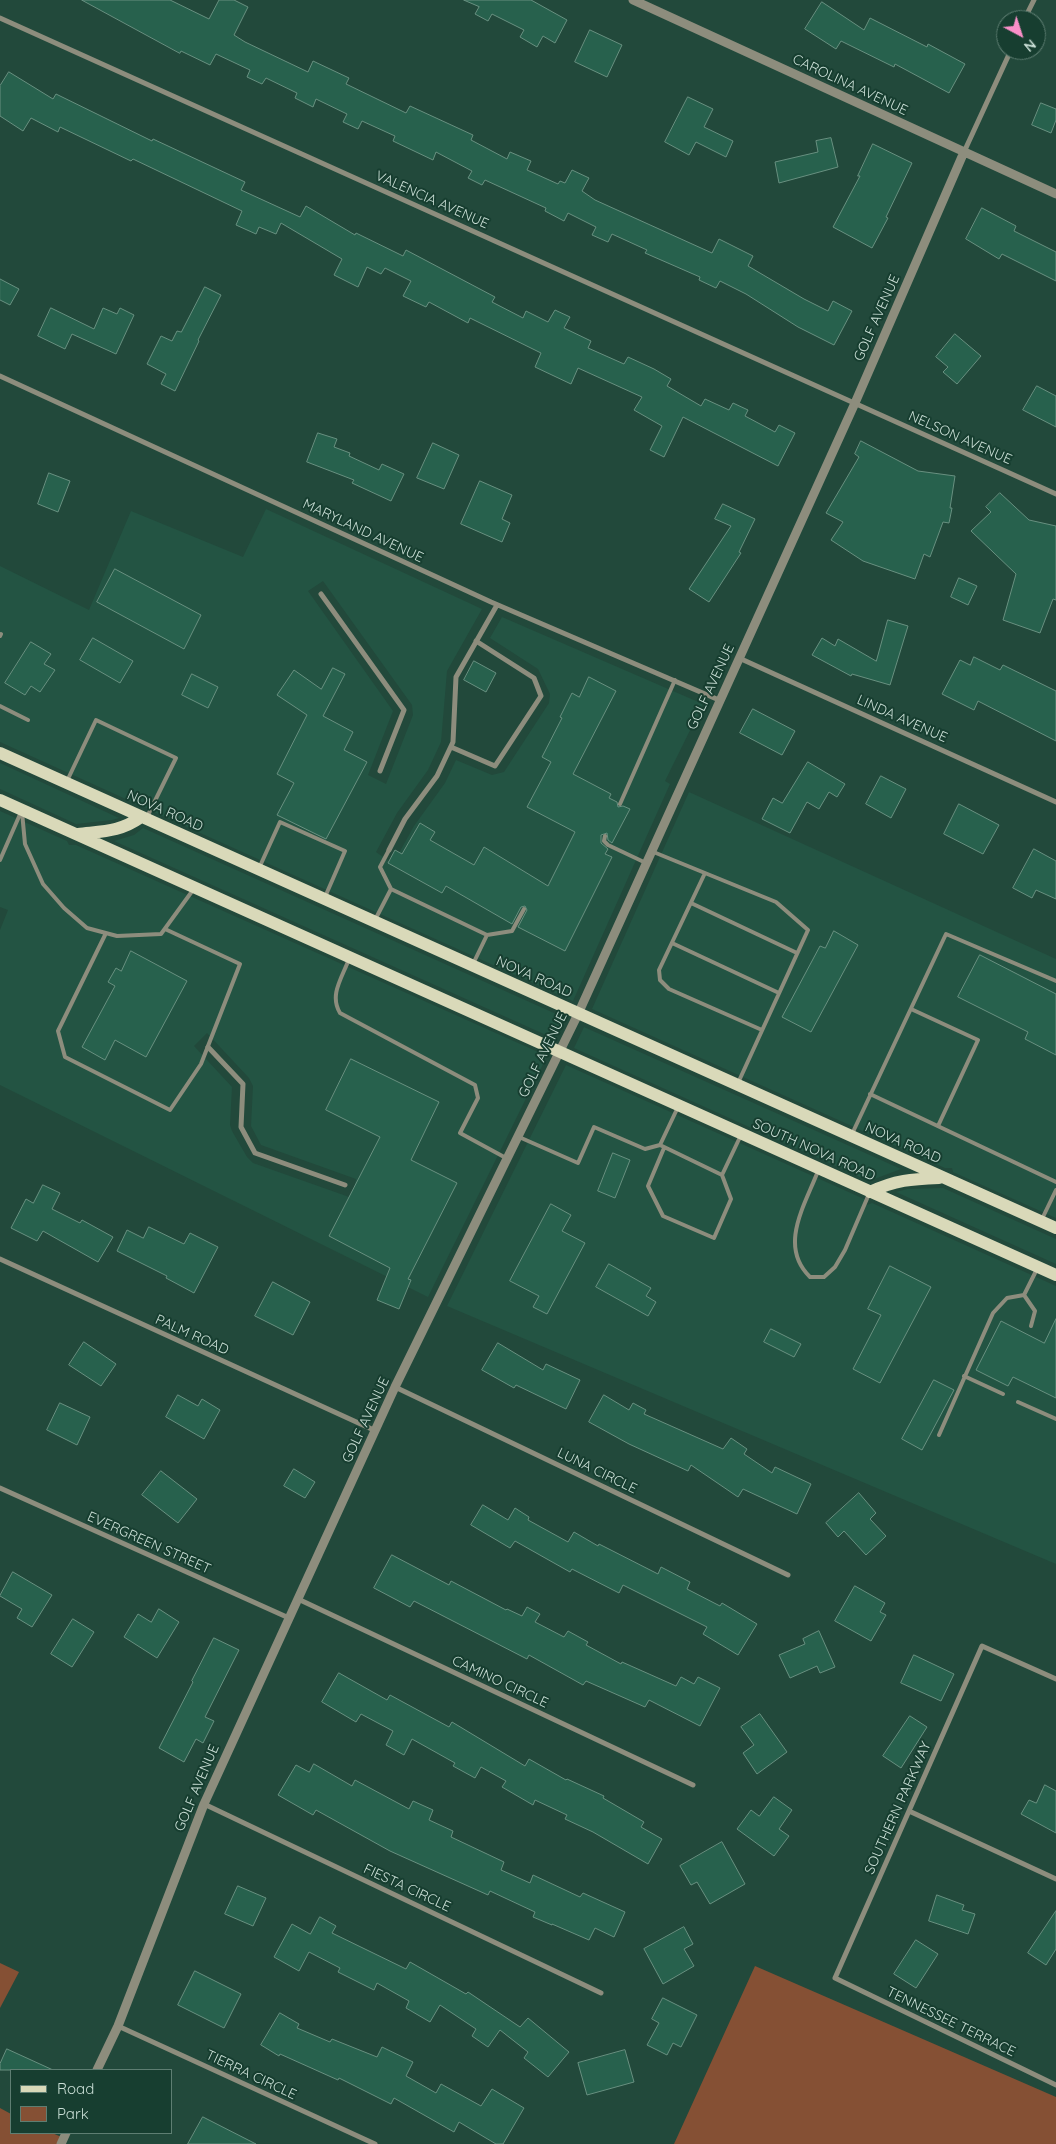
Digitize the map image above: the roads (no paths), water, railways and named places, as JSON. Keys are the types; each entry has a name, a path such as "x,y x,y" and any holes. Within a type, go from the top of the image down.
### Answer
{"main road":[{"name":"NOVA ROAD","path":"0,753 1056,1228"},
{"path":"0,800 561,1052"},
{"path":"76,834 115,830 143,818"},
{"name":"SOUTH NOVA ROAD","path":"561,1052 1056,1275"},
{"path":"870,1192 886,1184 905,1179 944,1178"}],"street":[{"name":"CAROLINA AVENUE","path":"632,0 1056,194"},
{"name":"VALENCIA AVENUE","path":"0,18 855,403"},
{"name":"GOLF AVENUE","path":"97,2069 118,2026 204,1804 395,1387 561,1052 855,403 964,152 1006,60"},
{"name":"MARYLAND AVENUE","path":"0,376 497,605 719,700"},
{"name":"NELSON AVENUE","path":"855,403 1056,494"},
{"path":"322,594 404,710 380,771"},
{"path":"389,850 405,819 437,776 451,747 453,742 456,677 497,605"},
{"path":"451,747 495,766 541,696 534,678 476,641"},
{"name":"LINDA AVENUE","path":"739,658 1056,802"},
{"path":"208,1047 243,1084 240,1127 255,1153 345,1185"},
{"name":"PALM ROAD","path":"0,1259 376,1431"},
{"name":"LUNA CIRCLE","path":"395,1387 788,1575"},
{"name":"EVERGREEN STREET","path":"0,1488 290,1618"},
{"name":"CAMINO CIRCLE","path":"298,1600 693,1785"},
{"name":"SOUTHERN PARKWAY","path":"835,1978 982,1646 1056,1679"},
{"name":"FIESTA CIRCLE","path":"204,1804 601,1993"},
{"path":"909,1810 1056,1879"},
{"name":"TENNESSEE TERRACE","path":"835,1978 1056,2085"},
{"name":"TIERRA CIRCLE","path":"118,2026 375,2144"}],"lane":[{"path":"620,804 675,680"},
{"path":"0,706 28,720"},
{"path":"66,783 96,720 176,758 143,818"},
{"path":"0,860 22,810"},
{"path":"22,810 25,844 43,884 64,908 87,928 117,936 161,934 194,887"},
{"path":"259,870 280,822 345,851 324,899"},
{"path":"605,836 604,841 608,845 646,863"},
{"path":"389,850 380,867 391,889 487,936 512,931 524,909"},
{"path":"651,851 776,902 808,930 737,1085"},
{"path":"705,873 659,970 660,980 669,989 762,1030"},
{"path":"374,922 391,889"},
{"path":"691,903 797,953"},
{"path":"106,933 58,1031 65,1057 170,1110 201,1064 240,964 165,929"},
{"path":"851,1136 946,934 1056,980"},
{"path":"472,966 487,936"},
{"path":"672,943 779,993"},
{"path":"350,957 335,994 336,1005 340,1013 370,1031 475,1085 478,1098 460,1133 508,1159"},
{"path":"911,1009 978,1040 938,1126"},
{"path":"870,1094 1056,1182"},
{"path":"518,1137 578,1163 594,1127 645,1149 662,1146 722,1175 731,1199 714,1238 664,1216 648,1186 662,1146 679,1105"},
{"path":"722,1175 742,1134"},
{"path":"819,1168 794,1233 794,1246 798,1258 803,1270 810,1277 824,1277 835,1267 845,1250 870,1192"},
{"path":"1041,1222 1056,1190"},
{"path":"1024,1295 1038,1267"},
{"path":"1024,1295 1036,1311 1030,1326"},
{"path":"938,1435 993,1313 1007,1298 1024,1295"},
{"path":"964,1376 1002,1394"},
{"path":"1018,1402 1056,1419"}]}
